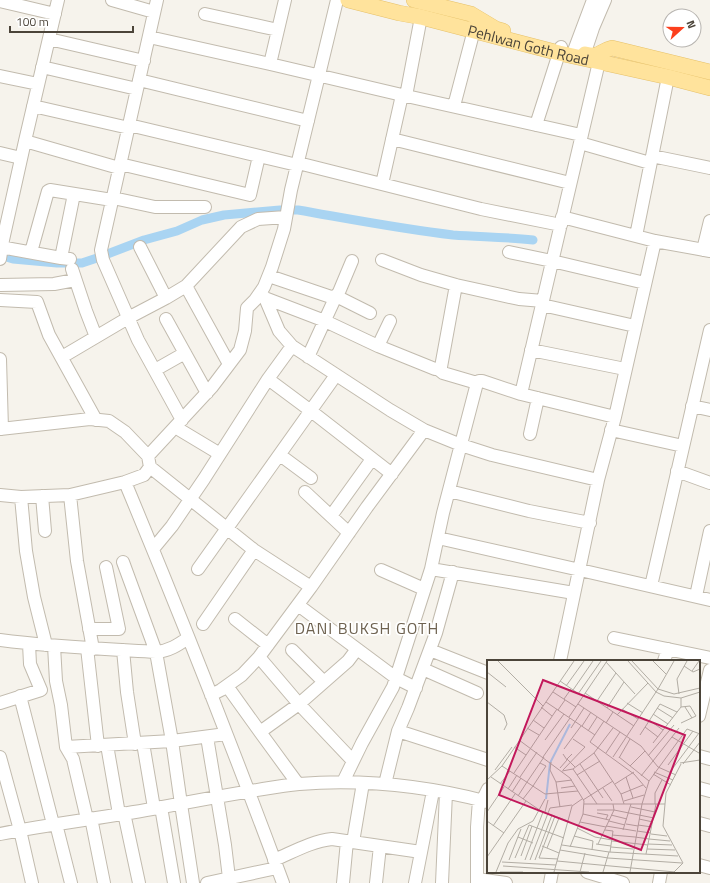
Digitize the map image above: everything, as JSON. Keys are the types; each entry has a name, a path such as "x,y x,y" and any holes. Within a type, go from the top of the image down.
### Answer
{"main road":[{"name":"Pehlwan Goth Road","path":"348,0 572,53 596,56 612,48 710,72"},
{"name":"Pehlwan Goth Road","path":"414,0 471,14 496,29 599,62 710,88"}],"street":[{"path":"58,0 1,251 31,252 69,266"},
{"path":"112,0 155,6 144,61 112,199 102,255 138,340 155,370 179,423 220,454"},
{"path":"270,64 285,0"},
{"path":"337,0 297,164 286,212 284,229 264,287 263,295 279,331 292,346 308,357 424,430 461,445 492,455 598,480"},
{"path":"536,125 572,53 593,0"},
{"path":"572,53 593,28 605,0"},
{"path":"0,1 55,14"},
{"path":"205,14 278,30"},
{"path":"382,184 392,139 404,96 421,17"},
{"path":"454,106 474,30"},
{"path":"149,37 536,125 651,159 710,168"},
{"path":"49,39 144,61"},
{"path":"521,394 599,62"},
{"path":"42,67 138,84 308,121"},
{"path":"0,76 38,84"},
{"path":"636,236 668,77"},
{"path":"33,106 297,164 481,209 562,221 655,241 707,250 710,221"},
{"path":"392,139 570,183"},
{"path":"25,141 120,166 250,195 259,156"},
{"path":"0,153 21,158"},
{"path":"31,252 47,192 50,190 155,207 205,207"},
{"path":"74,194 69,266 96,337"},
{"path":"62,357 186,286 241,227 258,219 286,212"},
{"path":"560,660 598,480 615,417 655,241"},
{"path":"140,247 166,298"},
{"path":"509,252 645,283"},
{"path":"382,260 420,275 456,285 542,303 635,326"},
{"path":"308,357 352,261"},
{"path":"0,285 54,284 69,266"},
{"path":"269,276 331,297 336,296 370,313"},
{"path":"438,369 441,367 456,285"},
{"path":"186,286 229,364"},
{"path":"263,295 325,321 378,346 438,369 443,373 477,383 482,381 521,394 615,417"},
{"path":"0,495 21,497 70,494 125,482 144,475 149,461 179,423 212,387 240,350 245,331 247,308 263,295"},
{"path":"0,300 37,302 50,335 96,420"},
{"path":"166,319 207,393"},
{"path":"378,346 390,321"},
{"path":"651,586 710,333"},
{"path":"153,549 172,526 268,379 292,346"},
{"path":"531,350 625,369"},
{"path":"155,370 185,353"},
{"path":"0,359 1,429 90,419 110,421 125,432 149,461 190,499 254,550 311,587"},
{"path":"198,569 336,375"},
{"path":"268,379 392,474"},
{"path":"343,782 362,743 393,687 431,569 449,491 477,383"},
{"path":"530,434 538,398"},
{"path":"692,406 710,410"},
{"path":"211,695 242,675 259,657 424,430"},
{"path":"611,430 683,446"},
{"path":"280,455 311,478"},
{"path":"331,516 372,459"},
{"path":"677,471 710,483"},
{"path":"125,482 249,791 283,883"},
{"path":"449,491 529,511 590,523"},
{"path":"305,492 349,533"},
{"path":"70,494 77,561 89,629 102,746 122,814 139,883"},
{"path":"42,496 44,531"},
{"path":"21,497 26,551 34,597 50,646 61,705 66,747 73,759 104,883"},
{"path":"696,596 710,531"},
{"path":"438,538 710,600"},
{"path":"203,624 254,550"},
{"path":"124,562 156,652 172,741 193,883"},
{"path":"89,629 119,629 106,567"},
{"path":"431,569 574,592"},
{"path":"381,570 424,589"},
{"path":"385,784 398,731 416,688 436,633 453,572"},
{"path":"298,605 396,678 416,688"},
{"path":"235,619 268,645"},
{"path":"0,640 50,646 156,652 165,651 188,638"},
{"path":"614,638 710,658"},
{"path":"0,703 41,690 30,664 29,644"},
{"path":"260,732 299,704 348,661 357,649"},
{"path":"664,660 668,649"},
{"path":"123,650 127,692 157,808 174,883"},
{"path":"292,650 324,682"},
{"path":"430,650 487,673"},
{"path":"259,657 299,704 353,761"},
{"path":"423,669 477,693"},
{"path":"700,712 710,670"},
{"path":"227,686 298,784"},
{"path":"20,696 70,883"},
{"path":"398,731 487,760"},
{"path":"66,747 172,741 226,734"},
{"path":"207,737 225,844 229,878"},
{"path":"700,756 710,759"},
{"path":"0,757 20,830 32,883"},
{"path":"0,834 181,804 249,791 298,784 343,782 385,784 459,795 483,801"},
{"path":"343,883 350,841 363,783"},
{"path":"700,788 710,791"},
{"path":"415,883 433,791"},
{"path":"487,791 483,801 478,827 477,881 506,883"},
{"path":"442,883 446,793"},
{"path":"700,823 710,826"},
{"path":"206,883 276,864 316,842 324,840 332,839 350,841 421,852"},
{"path":"376,883 380,846"},
{"path":"700,865 710,868"},
{"path":"550,883 552,873"},
{"path":"590,873 623,883"},
{"path":"659,883 661,873"}],"waterway":[{"path":"0,255 13,259 57,263 82,263 144,240 177,231 202,220 224,215 280,210 298,210 434,233 533,240"}],"district":[{"name":"DANI BUKSH GOTH","path":"367,628"}]}
